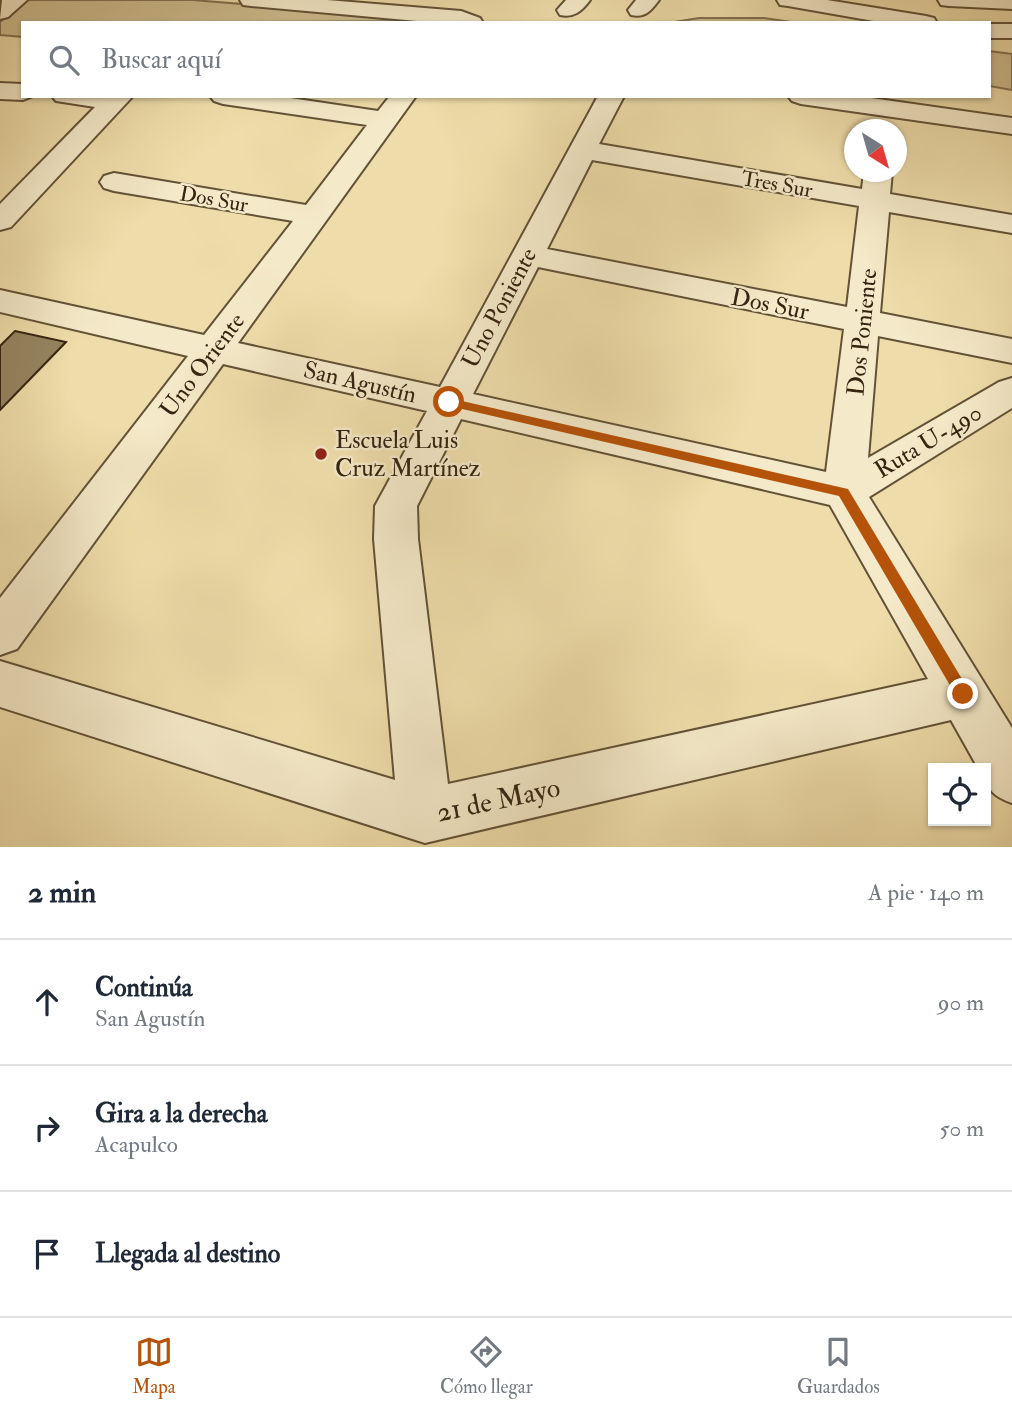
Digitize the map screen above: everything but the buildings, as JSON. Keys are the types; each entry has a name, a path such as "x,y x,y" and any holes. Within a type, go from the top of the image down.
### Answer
{"street":[{"path":"0,12 16,0"},
{"path":"251,0 329,3 464,21 480,0"},
{"path":"788,0 844,4 915,14"},
{"path":"949,0 1012,3"},
{"path":"991,32 1012,32"},
{"path":"100,98 118,99"},
{"path":"252,98 394,108"},
{"name":"Uno Poniente","path":"425,816 396,539 396,506 610,98"},
{"path":"808,98 883,119"},
{"path":"0,221 118,99"},
{"name":"Uno Oriente","path":"0,634 394,108"},
{"path":"907,120 1012,126"},
{"name":"Tres Sur","path":"584,150 877,186 1012,224"},
{"name":"Dos Sur","path":"114,182 314,215"},
{"name":"Dos Poniente","path":"844,492 877,186"},
{"name":"Dos Sur","path":"528,255 1012,351"},
{"name":"San Agustín","path":"0,301 844,492"},
{"name":"Ruta U-490","path":"844,492 1012,391"},
{"path":"844,492 1012,777"},
{"name":"21 de Mayo","path":"0,684 425,816 963,694"}],"shaded area":[{"path":"26,0 193,0 451,21 21,21 21,37 0,35 0,22"},
{"path":"699,18 764,18 784,21 680,21"},
{"path":"991,51 1012,54 1012,90 991,86"}],"place":[{"name":"Escuela Luis Cruz Martínez","path":"321,454"}],"route":[{"path":"449,402 844,492 963,694"}]}
